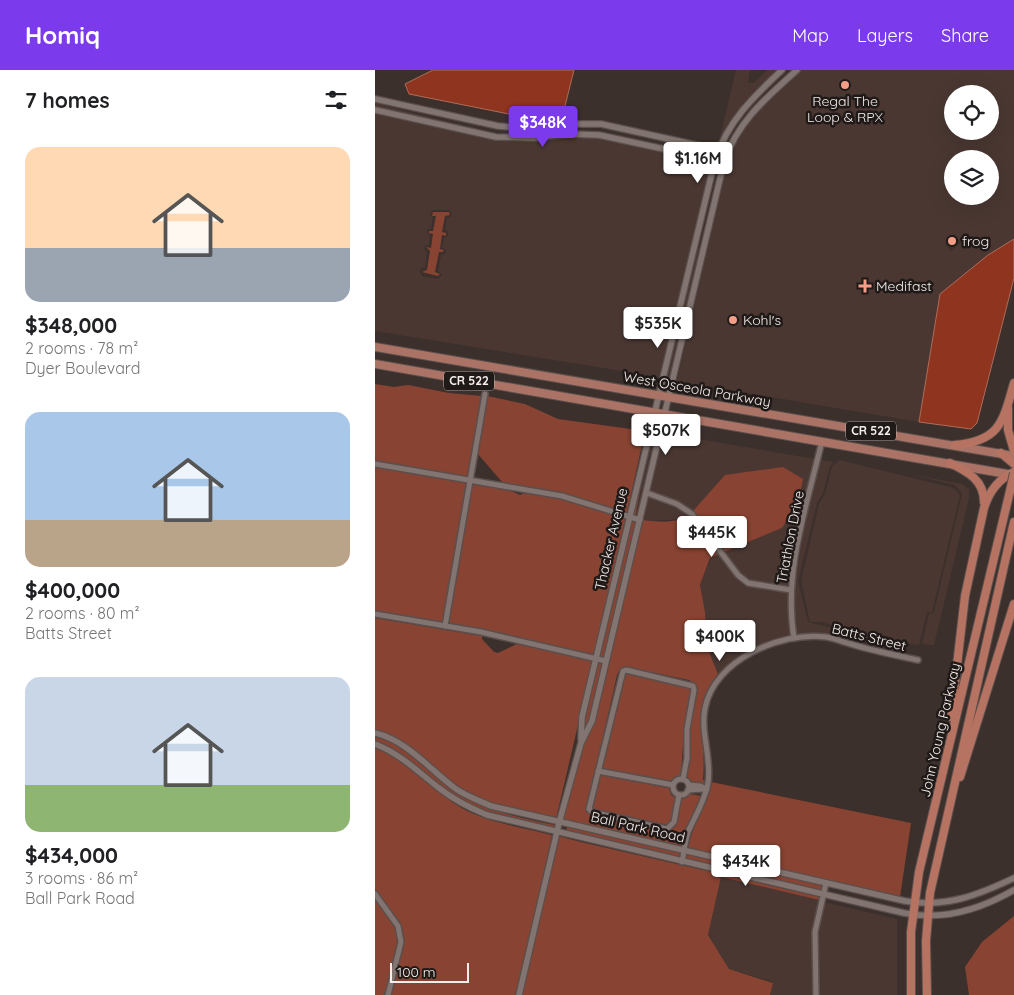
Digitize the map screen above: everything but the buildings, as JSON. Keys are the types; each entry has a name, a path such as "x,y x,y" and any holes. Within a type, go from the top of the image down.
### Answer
{"highway":[{"path":"955,445 974,444 989,437 998,426 1008,404 1014,383"},
{"path":"1008,404 1008,430 1014,451"},
{"path":"951,739 965,596 984,508 992,490 1012,471 1001,453"},
{"path":"950,463 967,471 979,482 984,495 984,508"},
{"name":"John Young Parkway","path":"911,995 910,948 914,903 1010,491 1012,471"},
{"name":"John Young Parkway","path":"927,995 928,904 943,828 1014,522"},
{"path":"943,828 1014,604"}],"main road":[{"name":"West Osceola Parkway","path":"375,347 1014,456"},
{"name":"CR 522","path":"375,364 950,463 1012,471"}],"street":[{"name":"Thacker Avenue","path":"581,743 582,717 657,395 718,150 729,126 745,105 783,70"},
{"path":"666,415 728,152 750,114 797,70"},
{"path":"766,85 773,92"},
{"path":"375,99 484,124 524,128 569,124 601,124 728,152"},
{"path":"375,110 480,134 520,138 569,134 599,135 725,162"},
{"path":"480,134 484,124"},
{"path":"599,135 601,124"},
{"path":"696,236 707,238"},
{"path":"694,245 705,247"},
{"path":"445,626 485,394"},
{"name":"Thacker Avenue","path":"519,995 559,823 581,743 592,721 666,415"},
{"name":"Triathlon Drive","path":"794,638 791,617 791,590 804,513 822,441"},
{"path":"375,464 562,496 640,520"},
{"path":"647,493 677,504 691,514 738,575 748,584 791,590"},
{"path":"614,581 625,584"},
{"path":"375,614 445,626 606,661"},
{"name":"Batts Street","path":"682,862 688,833 706,789 709,764 703,719 705,706 715,683 724,671 748,653 794,638 824,637 918,660"},
{"path":"679,795 674,822 667,829 593,812 589,808 620,675 626,670 693,686 695,690 687,729 687,758 683,779 689,787"},
{"name":"Ball Park Road","path":"375,734 385,736 421,758 457,789 491,806 559,823 914,903 928,904 963,899 1014,878"},
{"name":"Ball Park Road","path":"375,744 386,748 411,764 462,804 487,815 912,915 927,916 967,910 996,900 1014,890"},
{"path":"598,771 673,785"},
{"path":"673,785 677,780 683,779"},
{"path":"673,785 674,790 679,795"},
{"path":"689,787 700,786 706,789"},
{"path":"679,795 686,793 689,787"},
{"path":"816,995 815,932 826,883"},
{"path":"375,894 398,926 401,942 388,995"}],"shaded area":[{"path":"433,70 574,70 564,110 509,114 409,94 405,84"},
{"path":"736,70 750,70 748,83 753,83 768,70 778,70 743,103 720,138"},
{"path":"801,70 1014,70 1014,239 940,294 919,422 677,381 730,153 752,116","holes":["954,234 961,242 951,251 945,244"]},
{"path":"375,103 479,130 375,107"},
{"path":"375,113 482,138 520,142 569,137 598,138 712,162 659,377 375,331","holes":["433,210 450,210 452,214 450,218 447,218 445,230 448,232 448,236 444,238 442,247 446,250 445,254 441,255 438,270 442,275 438,279 422,276 420,272 421,268 425,268 427,252 424,249 425,246 429,245 430,236 427,232 431,228 433,218 430,214"]},
{"path":"433,212 449,212 450,215 445,216 442,232 446,233 446,236 442,235 440,249 444,250 439,252 435,272 440,274 438,276 422,272 427,270 430,251 426,247 431,248 433,234 429,233 429,231 433,231 436,216 432,216"},
{"path":"1014,239 1014,278 977,423 971,429 919,422 940,294 988,255"},
{"path":"696,248 701,249 671,380 664,378"},
{"path":"375,384 394,387 408,385 449,393 482,396 468,477 375,461"},
{"path":"487,396 525,404 558,419 645,431 627,513 563,493 503,483 477,453"},
{"path":"651,432 657,432 640,510 645,511 649,497 684,512 688,515 683,519 649,521 635,519"},
{"path":"663,433 815,459 802,512 788,586 749,581 740,573 724,552 782,528 700,504 693,511 678,502 650,491"},
{"path":"648,445 635,519 670,521 688,515 719,554 710,558 700,585 705,612 707,647 718,674 710,686 703,712 703,780 706,781 705,785 691,784 686,778 690,729 697,691 696,685 689,680 626,667 620,669 617,675 587,808 592,815 666,832 676,824 681,799 690,794 702,796 683,847 562,820"},
{"path":"821,460 834,462 830,466 823,493 817,503 798,581 808,622 886,642 843,638 824,634 796,635 793,616 794,588 807,513"},
{"path":"839,460 954,488 960,495 932,612 927,612 919,645 891,641 821,622 810,622 801,581 819,504 825,494 832,467"},
{"path":"375,467 467,483 443,623 375,611"},
{"path":"783,467 803,479 798,503 782,528 724,552 693,511 725,475"},
{"path":"909,474 962,484 969,489 969,498 934,645 922,644 929,614 934,612 962,494 955,485"},
{"path":"472,484 509,490 520,495 524,493 561,499 626,519 595,655 448,624"},
{"path":"719,554 736,577 746,586 788,592 791,636 747,651 734,659 718,674 707,647 705,612 700,585 711,558"},
{"path":"375,618 482,636 482,639 494,652 498,653 517,644 593,661 556,819 505,807 469,793 399,739 375,730"},
{"path":"624,674 691,688 684,728 681,776 671,782 601,769"},
{"path":"375,737 398,746 409,753 447,786 468,799 505,813 555,825 554,829 497,815 465,802 399,754 375,741"},
{"path":"375,748 398,759 460,807 494,821 552,835 517,995 391,995 404,941 400,924 375,889"},
{"path":"600,775 669,788 671,795 676,798 672,821 667,825 594,809 592,807"},
{"path":"711,782 911,823 900,897 688,848 707,799"},
{"path":"567,827 681,853 680,858 566,832"},
{"path":"558,836 820,897 819,900 721,877 708,935 729,969 773,983 770,995 522,995"},
{"path":"687,854 823,885 821,891 685,860"},
{"path":"721,877 819,900 813,932 813,995 770,995 773,982 729,969 708,935"},
{"path":"375,899 396,928 398,942 385,995 375,995"},
{"path":"824,902 897,919 897,995 819,995 818,933"},
{"path":"1014,916 1014,995 969,995 965,967 982,942"}],"place":[{"name":"Regal The Loop & RPX","path":"845,85"},
{"name":"frog","path":"952,241"},
{"name":"Medifast","path":"865,286"},
{"name":"Kohl's","path":"733,320"}]}
